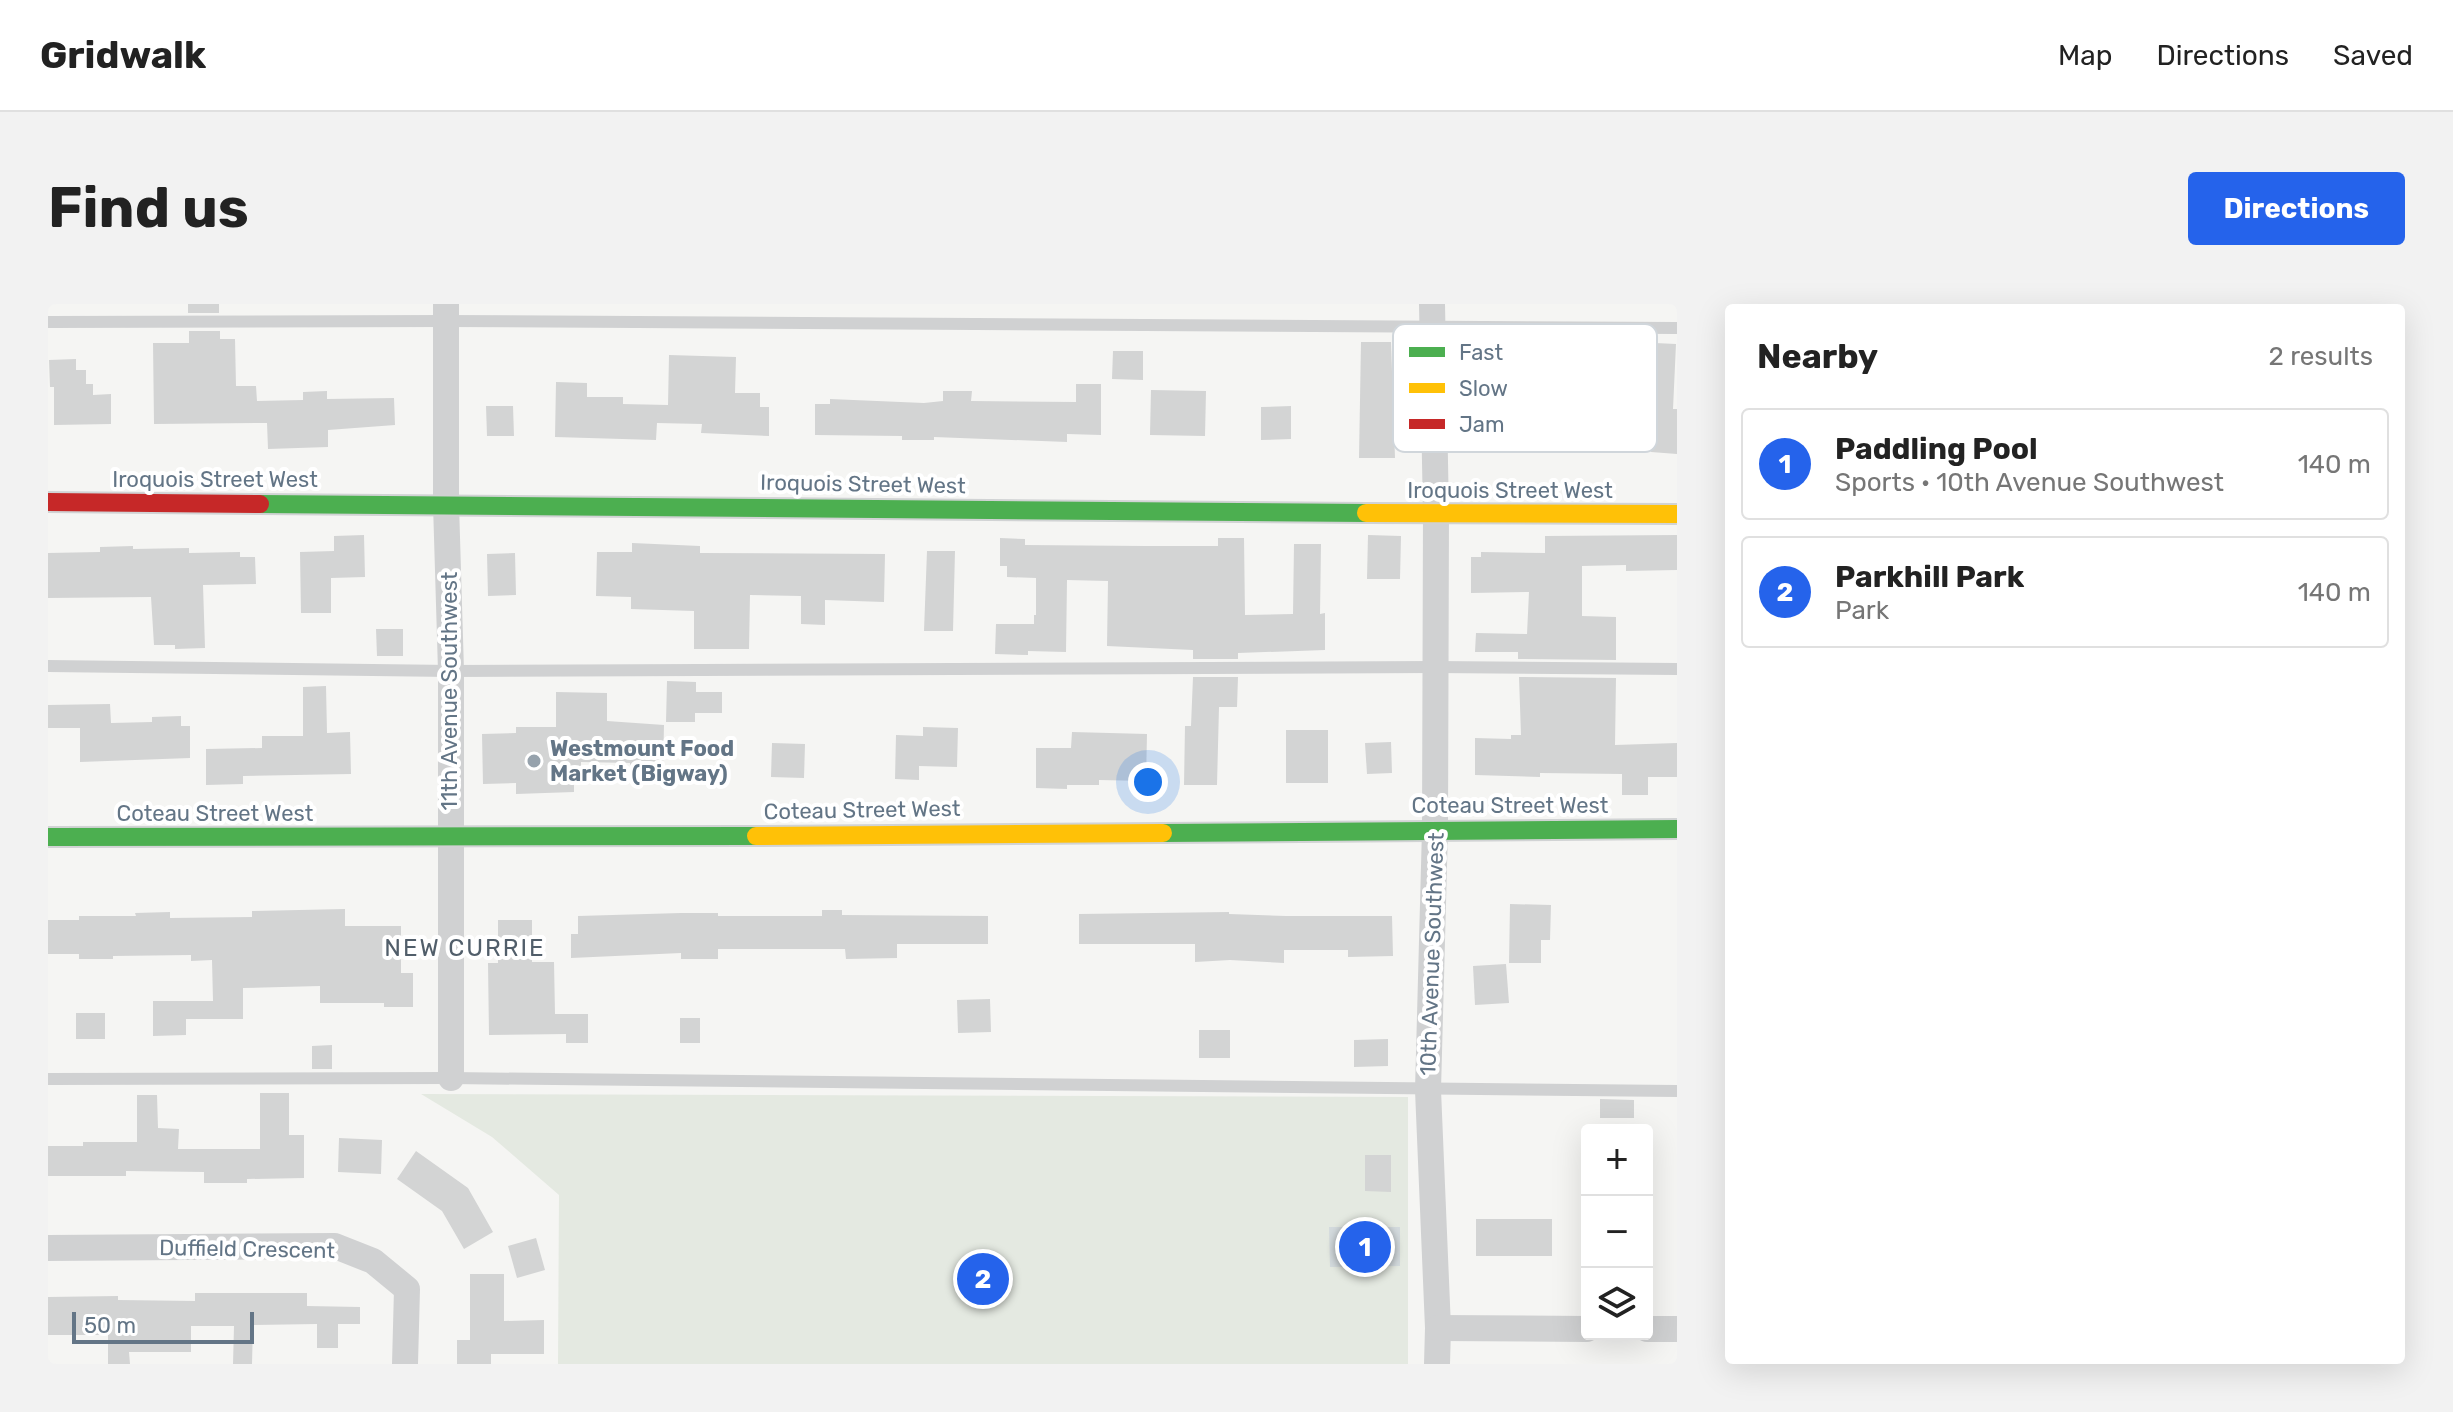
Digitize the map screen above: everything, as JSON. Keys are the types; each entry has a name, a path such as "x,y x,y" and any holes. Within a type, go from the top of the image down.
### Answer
{"street":[{"name":"11th Avenue Southwest","path":"446,312 446,504 451,671 451,1078"},
{"name":"10th Avenue Southwest","path":"1435,452 1435,829 1428,1090 1437,1364"},
{"name":"Iroquois Street West","path":"48,502 1677,514"},
{"name":"Coteau Street West","path":"48,837 449,838 1677,829"},
{"name":"Duffield Crescent","path":"48,1248 335,1246 373,1261 407,1289 405,1364"},
{"path":"1438,1328 1581,1329"},
{"path":"1653,1329 1677,1329"}],"lane":[{"path":"48,322 446,312 1432,316 1595,324"},
{"path":"1657,327 1677,328"},
{"path":"48,666 451,671 1677,669"},
{"path":"48,1079 451,1078 1677,1091"}],"shaded area":[{"path":"421,1094 1408,1097 1408,1364 558,1364 559,1195 492,1137"},
{"path":"1329,1227 1400,1227 1400,1266 1330,1267"}],"building":[{"path":"188,304 219,304 219,313 188,313"},
{"path":"189,331 220,331 220,339 235,339 236,386 256,386 257,401 303,400 303,392 327,391 327,399 394,398 395,425 328,430 328,447 268,449 267,423 154,424 153,343 189,343"},
{"path":"1361,342 1391,342 1395,458 1359,458"},
{"path":"1657,343 1676,344 1673,409 1677,409 1677,454 1651,452 1657,452"},
{"path":"1113,351 1143,351 1143,380 1112,379"},
{"path":"669,355 736,357 735,393 760,393 760,407 769,407 769,436 701,433 702,424 657,423 656,440 555,437 556,382 587,383 587,397 623,397 623,404 668,405"},
{"path":"76,359 76,370 86,370 86,384 93,384 93,395 111,394 111,424 54,425 54,387 50,387 49,360"},
{"path":"1076,384 1101,384 1101,435 1067,434 1067,442 934,437 934,440 902,440 902,436 815,435 815,404 830,404 830,399 924,403 943,401 943,391 972,391 971,401 1076,402"},
{"path":"1151,390 1206,391 1205,436 1150,435"},
{"path":"486,406 513,406 514,436 487,436"},
{"path":"1291,406 1291,439 1261,440 1261,407"},
{"path":"364,535 365,577 331,578 331,613 301,613 300,552 334,551 334,536"},
{"path":"1368,535 1401,536 1400,579 1367,579"},
{"path":"1677,535 1677,570 1626,571 1626,565 1582,566 1582,616 1616,617 1616,660 1518,659 1518,652 1475,652 1476,633 1527,634 1529,592 1471,593 1471,557 1481,557 1481,552 1545,553 1545,536"},
{"path":"1000,538 1025,539 1025,545 1218,546 1218,538 1244,538 1245,615 1293,614 1294,544 1321,544 1320,614 1325,613 1325,650 1238,653 1238,659 1193,659 1193,650 1107,646 1108,581 1067,580 1066,652 995,654 996,624 1034,624 1036,615 1036,578 1007,577 1007,566 1000,566"},
{"path":"632,543 700,546 700,553 885,554 884,602 825,600 825,625 801,624 801,596 750,595 749,649 694,649 694,611 631,609 631,597 596,596 597,552 632,552"},
{"path":"133,546 133,549 189,548 189,553 240,552 240,557 255,557 256,584 203,585 205,648 175,649 175,645 154,645 151,597 48,598 48,553 100,552 100,547"},
{"path":"927,551 955,551 953,631 924,631"},
{"path":"515,553 516,595 488,596 487,554"},
{"path":"376,629 403,629 403,656 377,656"},
{"path":"1193,677 1238,677 1237,707 1219,707 1217,785 1184,785 1185,726 1191,726"},
{"path":"1519,677 1616,678 1615,745 1677,743 1677,777 1648,777 1648,795 1622,795 1622,774 1540,773 1540,777 1475,775 1475,738 1511,739 1511,735 1521,735"},
{"path":"667,681 696,682 696,692 722,692 722,713 695,713 695,722 666,722"},
{"path":"326,686 327,733 350,732 351,774 243,776 243,784 206,785 206,749 262,748 262,736 303,736 303,687"},
{"path":"556,692 607,693 607,721 664,725 663,772 630,771 630,763 581,762 581,784 574,784 574,792 516,794 516,783 483,784 482,734 516,733 516,727 556,727"},
{"path":"110,704 111,723 152,722 152,717 181,716 181,726 190,726 190,758 80,762 80,728 48,728 48,705"},
{"path":"923,727 958,728 957,767 919,766 919,780 895,779 896,735 923,736"},
{"path":"1286,730 1328,730 1328,783 1286,783"},
{"path":"1072,732 1147,734 1146,781 1099,780 1099,785 1067,785 1067,789 1036,788 1036,748 1071,748"},
{"path":"1391,742 1392,773 1367,774 1365,743"},
{"path":"772,743 805,744 804,778 771,777"},
{"path":"1510,904 1551,905 1550,940 1541,940 1541,963 1509,963"},
{"path":"345,909 345,926 401,926 401,973 413,973 413,1007 384,1007 384,1003 320,1003 320,986 243,988 243,1019 186,1019 186,1035 153,1036 153,1001 213,1001 212,960 191,961 191,955 79,959 79,954 48,954 48,920 170,912 170,918 252,917 252,911"},
{"path":"822,910 842,910 842,915 988,916 988,944 897,944 897,958 846,959 845,949 718,949 718,959 681,959 681,953 571,958 571,934 578,934 578,916 718,913 718,916 822,916"},
{"path":"1229,912 1286,916 1392,916 1393,956 1348,957 1348,950 1284,950 1284,963 1195,962 1195,944 1079,944 1079,914"},
{"path":"498,920 532,920 532,962 554,962 555,1014 588,1014 588,1043 566,1043 566,1034 489,1035 488,963 498,963"},
{"path":"1506,964 1509,1003 1475,1005 1473,966"},
{"path":"990,999 991,1032 958,1033 957,1000"},
{"path":"76,1013 105,1013 105,1039 76,1039"},
{"path":"680,1018 700,1018 700,1043 680,1043"},
{"path":"1199,1030 1230,1030 1230,1058 1199,1058"},
{"path":"1388,1039 1388,1066 1354,1067 1354,1040"},
{"path":"332,1045 332,1069 312,1069 312,1046"},
{"path":"260,1093 289,1093 289,1135 304,1135 304,1178 204,1183 204,1172 126,1171 126,1176 48,1176 48,1146 83,1146 83,1142 137,1142 137,1095 157,1095 158,1128 179,1129 178,1149 260,1149"},
{"path":"1600,1099 1634,1100 1634,1118 1600,1118"},
{"path":"339,1138 382,1140 381,1174 338,1172"},
{"path":"416,1151 468,1188 493,1232 464,1249 442,1211 397,1179"},
{"path":"1365,1155 1391,1155 1391,1192 1365,1191"},
{"path":"1476,1219 1552,1219 1552,1256 1476,1256"},
{"path":"536,1238 545,1270 517,1278 508,1246"},
{"path":"470,1274 504,1274 504,1321 544,1320 544,1354 491,1354 491,1364 457,1364 457,1340 470,1340"},
{"path":"195,1293 307,1293 307,1306 360,1307 360,1324 338,1324 338,1348 317,1348 317,1324 253,1325 252,1364 233,1364 234,1326 191,1326 191,1352 129,1352 130,1364 108,1364 108,1335 48,1335 48,1297 118,1296 118,1300 195,1301"}],"traffic: fast":[{"path":"260,504 1366,513"},
{"path":"1163,833 1677,829"},
{"path":"48,837 756,836"}],"traffic: slow":[{"path":"1366,513 1677,514"},
{"path":"756,836 1163,833"}],"traffic: jam":[{"path":"48,502 260,504"}],"place":[{"name":"Westmount Food Market (Bigway)","path":"534,761"},
{"name":"Paddling Pool","path":"1365,1247"},
{"name":"Parkhill Park","path":"983,1279"}],"district":[{"name":"NEW CURRIE","path":"465,948"}]}
